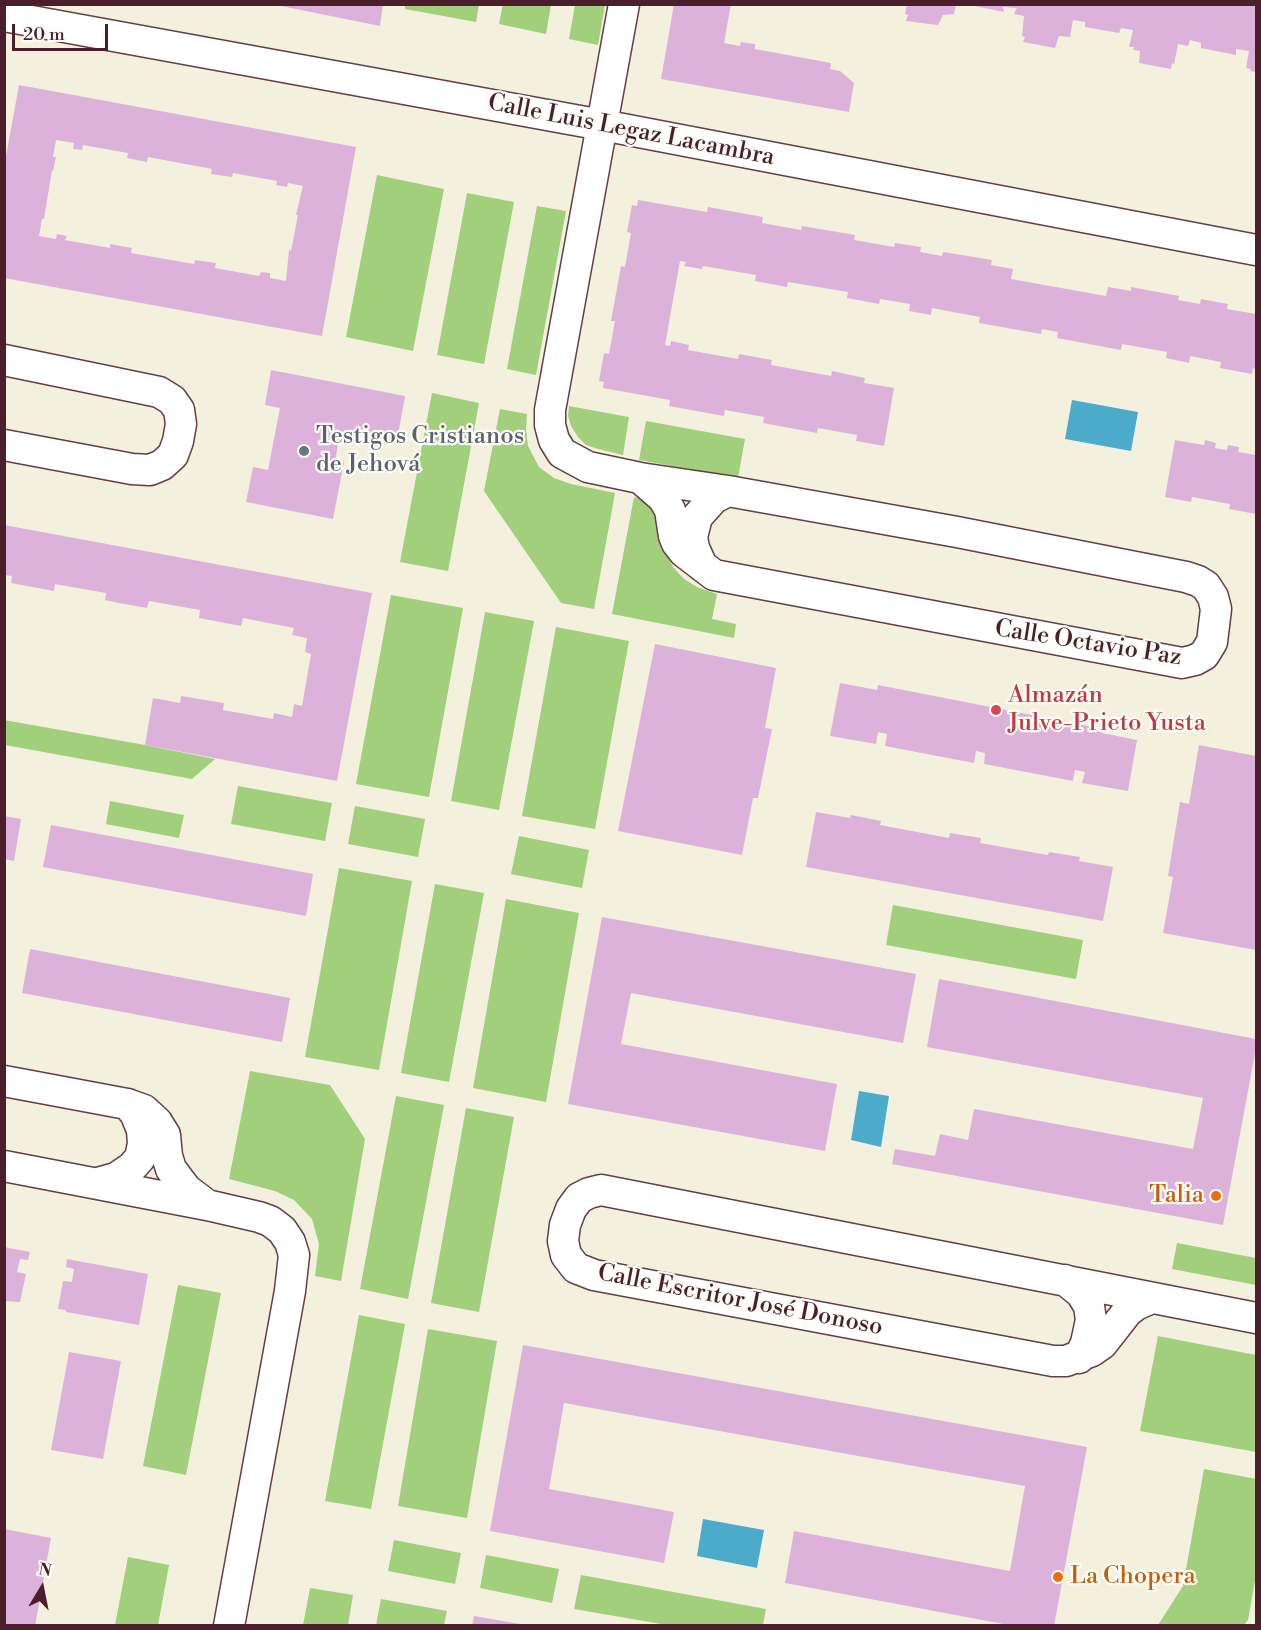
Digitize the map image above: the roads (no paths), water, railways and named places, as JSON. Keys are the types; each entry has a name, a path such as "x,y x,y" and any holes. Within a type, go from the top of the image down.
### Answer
{"street":[{"path":"624,4 552,393 550,425 554,440 562,453 573,461 588,467 640,478"},
{"name":"Calle Luis Legaz Lacambra","path":"4,16 602,125 1257,250"},
{"path":"4,360 159,392 172,400 179,410 181,424 173,455 162,465 150,470 132,469 4,445"},
{"name":"Calle Octavio Paz","path":"640,478 728,491 957,532 1198,581 1206,586 1213,597 1216,609 1212,642 1204,655 1182,663 724,578 704,568 677,543 670,510 663,498 640,478"},
{"path":"704,568 694,548 692,537 697,517 714,498 728,491"},
{"path":"4,1081 127,1104 144,1110 158,1122 165,1135 166,1156 171,1169 186,1189 207,1205"},
{"path":"98,1183 116,1178 140,1158 143,1144 142,1130 136,1115 127,1104"},
{"path":"4,1166 207,1205 270,1221 282,1230 290,1242 294,1255 290,1291 229,1626"},
{"name":"Calle Escritor José Donoso","path":"1152,1298 1136,1305 1115,1325 1102,1344 1078,1358 1053,1361 594,1275 576,1268 566,1255 563,1241 565,1225 571,1209 579,1198 601,1191 1257,1318"},
{"path":"1065,1280 1081,1293 1089,1306 1091,1320 1086,1343 1078,1358"}],"water":[{"path":"1072,400 1138,412 1131,451 1065,439"},
{"path":"859,1091 889,1096 881,1147 851,1140"},
{"path":"703,1519 764,1530 757,1568 697,1556"}],"place":[{"name":"Testigos Cristianos de Jehová","path":"304,451"},
{"name":"Almazán Julve-Prieto Yusta","path":"996,710"},
{"name":"Talia","path":"1216,1196"},
{"name":"La Chopera","path":"1058,1577"}]}
